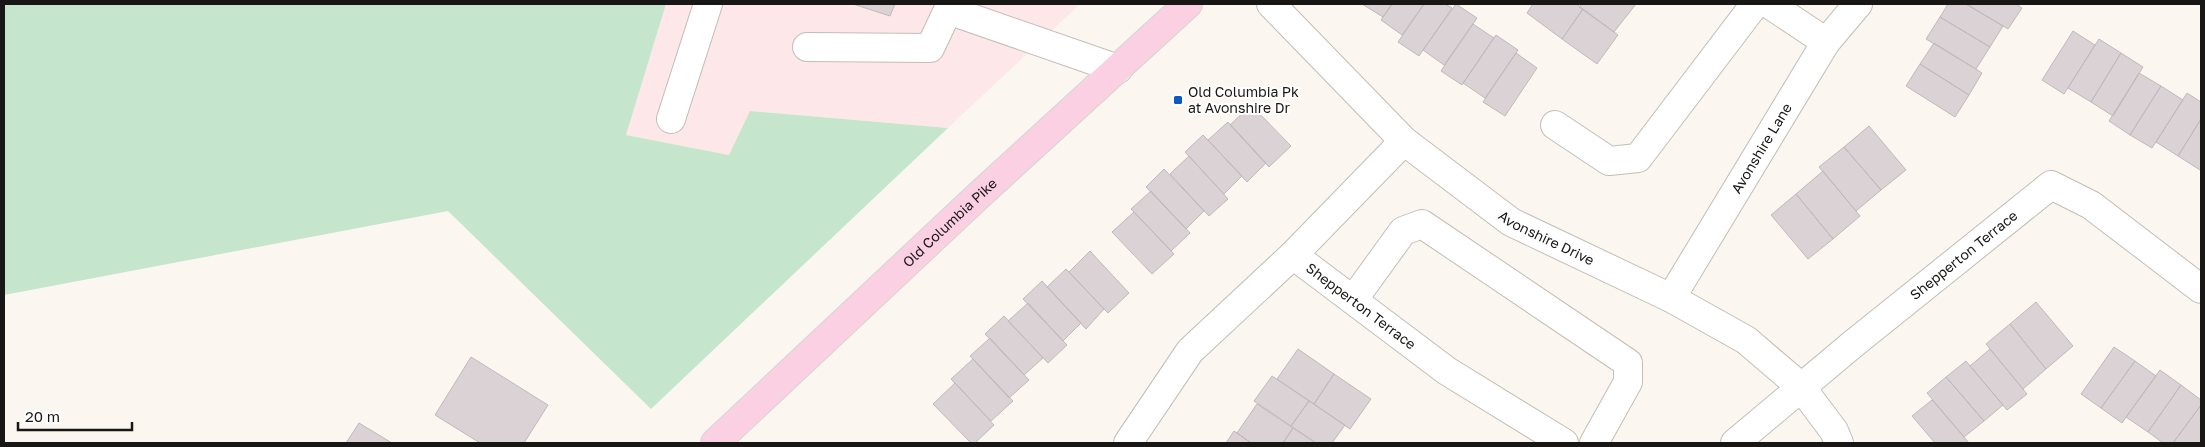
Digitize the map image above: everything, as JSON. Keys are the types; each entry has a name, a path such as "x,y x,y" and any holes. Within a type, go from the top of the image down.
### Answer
{"main road":[{"name":"Old Columbia Pike","path":"715,443 969,205 1188,4"}],"street":[{"path":"671,119 708,4"},
{"name":"Avonshire Drive","path":"1271,4 1404,141 1511,222 1671,298 1746,340 1801,387 1834,431 1839,443"},
{"path":"1556,124 1609,161 1638,158 1755,4"},
{"path":"1769,4 1826,42"},
{"name":"Avonshire Lane","path":"1671,298 1826,42 1858,4"},
{"path":"807,47 930,48 948,10 1118,69"},
{"name":"Shepperton Terrace","path":"1404,141 1293,255 1447,371 1564,443"},
{"name":"Shepperton Terrace","path":"1735,443 1801,387 2051,185 2091,204 2201,290"},
{"path":"1353,300 1403,231 1422,224 1628,363 1628,382 1594,443"},
{"path":"1128,443 1190,351 1293,255"}],"shaded area":[{"path":"666,4 1080,4 948,128 750,111 730,155 626,135"}],"green space":[{"path":"4,4 666,4 626,135 729,155 750,111 948,128 651,409 448,211 4,295"}],"building":[{"path":"853,4 895,4 890,16"},
{"path":"1362,4 1392,4 1383,17"},
{"path":"1392,4 1424,4 1402,35 1381,20"},
{"path":"1424,4 1445,4 1452,8 1419,56 1398,42"},
{"path":"1456,4 1477,18 1444,65 1423,50"},
{"path":"1533,4 1576,4 1583,9 1562,39 1527,13"},
{"path":"1582,4 1636,4 1614,32 1579,7"},
{"path":"1948,4 1966,4 2003,26 1990,47 1940,17"},
{"path":"1966,4 2016,4 2022,8 2008,29"},
{"path":"1583,9 1618,35 1597,64 1562,39"},
{"path":"1940,17 1990,47 1976,69 1926,39"},
{"path":"1473,24 1494,38 1462,85 1441,71"},
{"path":"2073,31 2095,45 2064,94 2042,80"},
{"path":"1496,35 1518,50 1485,98 1463,83"},
{"path":"2099,39 2121,53 2091,102 2068,88"},
{"path":"1934,43 1982,73 1969,95 1920,64"},
{"path":"1516,53 1537,68 1505,116 1483,102"},
{"path":"2121,53 2143,67 2113,116 2091,102"},
{"path":"1920,64 1969,95 1955,117 1906,86"},
{"path":"2139,73 2161,86 2130,135 2109,121"},
{"path":"2161,86 2183,100 2152,148 2130,135"},
{"path":"2187,93 2201,102 2201,119 2178,156 2156,142"},
{"path":"1251,105 1291,146 1269,167 1230,125"},
{"path":"2201,119 2201,167 2200,170 2178,156"},
{"path":"1228,122 1266,163 1247,182 1208,140"},
{"path":"1869,126 1906,170 1881,190 1844,147"},
{"path":"1203,135 1242,176 1224,194 1185,152"},
{"path":"1844,147 1881,190 1856,211 1819,167"},
{"path":"1189,156 1228,199 1209,216 1170,174"},
{"path":"1164,169 1204,211 1186,229 1146,187"},
{"path":"1823,171 1860,216 1833,239 1796,194"},
{"path":"1151,191 1190,233 1171,251 1131,209"},
{"path":"1796,194 1833,239 1808,259 1771,215"},
{"path":"1134,212 1174,254 1152,274 1112,232"},
{"path":"1090,251 1129,293 1108,313 1069,272"},
{"path":"1066,269 1104,309 1086,329 1047,287"},
{"path":"1042,281 1081,323 1063,341 1023,299"},
{"path":"2036,302 2073,346 2046,369 2010,324"},
{"path":"1028,303 1067,345 1048,363 1008,321"},
{"path":"1004,316 1043,358 1024,375 985,334"},
{"path":"2010,324 2046,369 2023,389 1986,344"},
{"path":"990,338 1029,380 1009,398 970,356"},
{"path":"2114,347 2135,361 2101,408 2081,394"},
{"path":"1298,349 1334,374 1314,404 1277,379"},
{"path":"1990,349 2027,394 2007,410 1970,366"},
{"path":"471,357 548,405 524,443 480,443 435,415"},
{"path":"973,359 1013,401 991,421 951,379"},
{"path":"1966,361 2003,405 1984,421 1946,377"},
{"path":"2135,361 2156,376 2122,423 2101,408"},
{"path":"2160,370 2181,385 2148,432 2126,417"},
{"path":"1334,374 1371,399 1350,429 1314,404"},
{"path":"1272,376 1309,401 1291,426 1254,401"},
{"path":"1946,377 1984,421 1964,437 1927,393"},
{"path":"955,383 994,425 975,443 971,443 933,404"},
{"path":"2181,385 2201,400 2201,405 2173,443 2163,443 2148,432"},
{"path":"1932,400 1969,443 1935,443 1912,416"},
{"path":"1309,401 1345,425 1332,443 1316,443 1291,426"},
{"path":"1257,404 1293,428 1283,443 1251,443 1237,433"},
{"path":"2201,405 2201,443 2173,443"},
{"path":"359,423 392,443 346,443"},
{"path":"1293,428 1316,443 1283,443"},
{"path":"1234,431 1237,433 1251,443 1226,443"}],"place":[{"name":"Old Columbia Pk at Avonshire Dr","path":"1178,100"}]}
